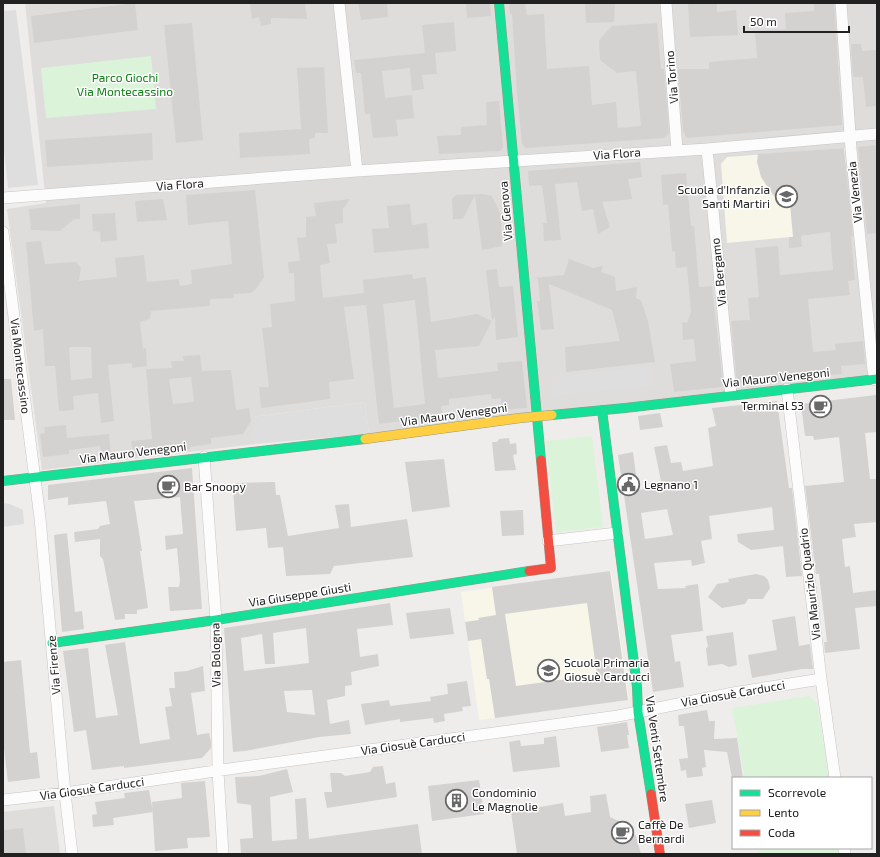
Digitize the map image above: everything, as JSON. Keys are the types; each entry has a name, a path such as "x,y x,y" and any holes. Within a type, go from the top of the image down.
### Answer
{"street":[{"path":"339,3 357,171"},
{"name":"Via Genova","path":"498,3 551,568"},
{"name":"Via Torino","path":"666,3 677,150"},
{"name":"Via Venezia","path":"841,3 850,136 872,362 876,380"},
{"name":"Via Flora","path":"3,198 357,171 707,149 877,134"},
{"name":"Via Bergamo","path":"707,149 731,395"},
{"name":"Via Montecassino","path":"3,232 35,477"},
{"name":"Via Mauro Venegoni","path":"3,481 365,439 536,416 876,380"},
{"name":"Via Maurizio Quadrio","path":"787,389 835,777"},
{"name":"Via Venti Settembre","path":"602,410 616,533 637,687 638,712 660,854"},
{"name":"Via Bologna","path":"204,457 216,620 218,771 223,854"},
{"name":"Via Firenze","path":"35,477 72,854"},
{"path":"548,541 616,533"},
{"name":"Via Giuseppe Giusti","path":"52,644 551,568"},
{"name":"Via Giosuè Carducci","path":"3,800 65,793 618,716 733,692 822,679"}],"shaded area":[{"path":"25,3 877,3 877,375 369,434 365,402 253,417 255,444 42,470 7,209 46,203"},
{"path":"16,10 38,185 8,188 3,140 3,11"},
{"name":"Scuola d'Infanzia Santi Martiri","path":"845,148 850,229 801,236 727,243 721,164 727,157"},
{"path":"651,367 653,386 553,395 552,376"},
{"path":"365,402 369,434 255,444 252,417"},
{"path":"3,503 10,504 23,510 24,524 3,527"},
{"name":"Scuola Primaria Giosuè Carducci","path":"611,571 629,699 479,720 461,592"},
{"path":"54,806 60,854 3,854 3,812"}],"green space":[{"name":"Parco Giochi Via Montecassino","path":"151,56 156,109 46,118 41,68"},
{"path":"592,436 603,527 556,532 546,441"},
{"path":"809,696 817,703 829,777 745,777 732,708"},
{"path":"758,849 840,849 841,854 759,854"}],"building":[{"path":"135,3 138,30 34,43 31,16"},
{"path":"250,3 305,3 307,19 271,18 271,24 261,26 259,17 252,19"},
{"path":"358,3 387,3 388,17 361,20"},
{"path":"466,3 490,3 491,16 467,18"},
{"path":"509,3 525,3 527,15 544,14 547,69 589,66 592,105 616,102 618,128 641,126 636,71 617,73 600,60 599,40 612,26 657,23 661,69 664,69 669,133 664,138 526,148 522,144 512,14 510,15"},
{"path":"585,3 615,3 614,22 586,23"},
{"path":"688,3 717,3 717,12 736,10 738,35 690,37"},
{"path":"814,3 834,3 842,125 687,138 683,131 678,69 709,69 709,62 757,58 755,31 786,29 785,13 814,11"},
{"path":"454,22 456,51 435,53 437,74 422,75 424,89 412,91 410,68 382,71 385,98 412,95 414,118 396,120 398,136 373,138 370,114 365,114 361,73 356,73 354,60 425,53 422,25"},
{"path":"192,23 203,140 176,143 164,25"},
{"path":"851,44 861,44 862,51 877,50 877,106 866,107 863,77 853,77"},
{"path":"324,67 328,133 315,133 315,138 309,139 310,154 240,158 239,133 301,129 297,68"},
{"path":"499,101 503,147 501,151 439,154 437,136 461,135 461,127 487,125 486,102"},
{"path":"152,133 153,160 47,167 45,140"},
{"path":"877,145 877,233 867,234 858,147"},
{"path":"844,148 853,236 851,236 855,280 848,281 850,295 808,299 813,352 836,350 835,344 863,341 865,364 841,366 842,374 737,383 731,321 750,320 748,298 759,297 755,248 778,246 780,275 833,270 830,232 801,236 802,247 789,248 789,237 793,237 790,204 774,196 761,177 757,162 758,154"},
{"path":"640,162 642,177 628,179 632,199 602,202 610,227 598,234 593,209 582,211 577,182 555,184 561,240 544,241 543,223 547,223 542,185 529,186 528,171"},
{"path":"686,173 691,226 694,226 699,287 712,286 723,385 722,387 674,392 670,364 696,361 694,339 683,340 682,322 687,323 691,312 687,267 676,268 675,251 672,252 668,204 663,205 661,175"},
{"path":"255,190 264,277 256,289 251,293 234,294 233,298 210,299 210,306 151,311 150,319 140,322 143,349 146,348 147,366 132,368 132,363 108,365 114,421 101,423 98,393 73,396 74,410 59,411 55,366 45,366 43,329 34,331 26,242 41,241 45,264 76,262 81,268 79,281 117,277 115,258 144,255 147,282 179,279 180,286 192,284 191,270 232,264 228,221 188,225 186,195","holes":["69,347 91,347 92,378 71,380"]},
{"path":"483,194 492,196 501,215 502,246 482,250 475,195 463,219 453,219 452,199 456,195"},
{"path":"163,199 167,220 137,222 135,201"},
{"path":"350,199 343,209 343,223 335,224 337,243 327,244 330,263 320,265 323,298 364,293 363,280 412,274 413,279 426,277 431,322 477,314 492,321 479,346 435,350 438,378 498,371 497,363 522,361 527,408 501,410 501,398 492,399 491,394 449,399 449,405 441,406 443,416 379,424 366,305 344,307 354,379 329,382 330,399 261,408 259,387 269,387 262,328 272,327 270,304 295,301 294,273 289,273 288,262 300,261 297,238 306,237 306,217 316,216 314,203","holes":["415,300 425,404 394,408 383,304"]},
{"path":"80,204 80,219 74,219 60,231 31,230 29,209"},
{"path":"410,204 412,225 427,223 429,248 374,253 372,229 389,228 387,206"},
{"path":"115,213 117,240 101,242 100,232 93,231 92,214"},
{"path":"569,259 593,268 603,266 601,272 615,277 616,291 637,287 636,298 641,300 648,321 655,362 566,372 565,347 620,341 612,310 549,284 554,328 541,330 537,301 540,301 538,279 534,278 564,275"},
{"path":"497,269 499,287 513,286 518,337 496,340 495,316 492,321 486,270"},
{"path":"200,355 202,371 231,370 236,410 249,408 251,421 243,434 211,438 211,444 190,447 190,449 134,456 131,441 152,439 146,369 172,368 171,361 184,361 183,356","holes":["191,377 194,402 173,404 169,379"]},
{"path":"3,379 11,379 15,420 3,420"},
{"path":"876,395 877,432 865,433 870,479 877,479 877,522 854,524 856,537 842,539 845,567 850,566 853,593 877,590 877,606 855,608 860,649 825,653 824,642 827,642 819,574 816,574 805,486 844,482 839,437 814,440 813,436 805,436 801,404"},
{"path":"777,401 789,488 792,488 802,576 786,577 783,546 751,550 738,542 737,534 774,530 772,507 709,516 712,539 701,541 705,563 692,566 691,560 654,563 658,589 686,588 685,586 698,584 703,631 671,635 675,662 680,661 684,687 653,692 618,455 633,452 638,490 662,486 654,447 667,445 671,463 681,462 683,471 713,466 708,428 716,426 712,408","holes":["667,509 673,535 645,539 641,513"]},
{"path":"660,413 663,427 640,430 638,416"},
{"path":"66,425 67,438 109,434 111,459 103,460 100,446 69,450 69,454 43,457 40,434 45,433 44,427"},
{"path":"509,438 510,444 516,443 517,454 513,455 516,470 495,471 492,442 497,442 499,439"},
{"path":"444,459 450,507 412,512 405,462"},
{"path":"192,468 202,609 170,611 168,587 179,587 180,581 177,548 166,550 165,536 183,534 180,497 134,501 142,551 140,551 148,608 137,610 137,614 125,614 125,619 115,620 103,559 100,556 100,539 75,542 74,532 98,529 100,526 110,524 106,501 68,505 68,497 48,500 48,485"},
{"path":"275,482 276,495 280,495 288,536 339,528 335,505 349,504 351,527 407,519 413,557 334,566 330,574 286,576 283,547 268,548 266,528 236,531 233,489 236,483"},
{"path":"523,510 524,535 502,536 500,511"},
{"path":"67,533 75,612 82,611 84,629 62,632 54,535"},
{"path":"610,571 628,700 495,718 481,639 468,641 465,622 496,615 492,587","holes":["587,603 597,675 516,686 505,614"]},
{"path":"756,574 764,576 768,580 770,588 763,599 748,599 745,604 722,608 708,597 717,584 729,582 728,579"},
{"path":"390,603 393,625 357,629 360,657 378,654 379,666 351,672 352,685 345,686 345,696 327,700 330,724 349,720 351,734 319,737 233,752 224,628","holes":["306,628 309,663 244,671 241,638 262,634 265,664 275,664 273,633","312,690 315,715 287,712 284,691"]},
{"path":"450,608 454,634 410,639 406,613"},
{"path":"795,616 799,646 810,644 813,669 802,669 752,678 748,655 777,650 772,620"},
{"path":"733,632 737,665 729,667 722,664 708,666 706,649 708,646 706,636"},
{"path":"125,642 140,744 170,739 165,707 172,706 169,688 175,688 174,672 187,671 203,666 205,691 191,693 197,735 209,733 211,742 211,748 202,758 124,768 124,766 92,770 86,730 74,732 63,651 88,648 96,718 118,715 105,645"},
{"path":"21,660 30,753 37,752 40,778 8,782 3,740 3,662"},
{"path":"467,681 471,706 462,707 463,711 444,714 445,721 434,723 433,718 400,722 400,719 365,725 361,704 389,700 390,706 431,701 430,697 448,694 447,684"},
{"path":"707,710 709,721 715,721 714,739 737,738 743,777 732,778 727,752 704,750 706,767 702,768 703,776 687,778 686,770 681,771 679,759 688,758 684,726 679,726 678,715"},
{"path":"627,722 629,748 601,752 597,727"},
{"path":"556,736 560,767 513,772 509,742 520,740 521,746 544,744 544,738"},
{"path":"383,766 386,784 395,782 397,797 327,808 324,792 332,792 330,773 341,773 345,776 370,772 373,767"},
{"path":"287,769 293,792 270,797 272,841 297,839 295,799 306,798 309,839 418,824 422,854 241,854 240,839 253,838 251,805 237,803 235,777 259,776"},
{"name":"Condominio Le Magnolie","path":"479,780 484,814 432,821 428,786"},
{"path":"205,781 210,837 187,838 188,848 155,851 152,802 182,798 181,783"},
{"path":"149,790 153,812 113,818 114,825 93,827 92,815 97,814 95,802 125,798 124,793"},
{"path":"606,794 610,817 625,824 636,836 641,854 517,854 511,812 563,803 565,816 591,812 590,796"},
{"path":"712,800 716,823 689,828 685,804"},
{"path":"23,828 26,854 3,854 3,830"}],"traffic: fast":[{"path":"499,3 541,460"},
{"path":"552,415 877,379"},
{"path":"602,410 637,687 638,712 651,794"},
{"path":"3,481 365,439"},
{"path":"52,643 216,620 529,571"}],"traffic: slow":[{"path":"365,439 552,415"}],"traffic: jam":[{"path":"529,571 551,568 541,460"},
{"path":"651,794 660,854"}],"place":[{"name":"Scuola d'Infanzia Santi Martiri","path":"786,197"},
{"name":"Terminal 53","path":"820,406"},
{"name":"Legnano 1","path":"629,485"},
{"name":"Bar Snoopy","path":"168,487"},
{"name":"Scuola Primaria Giosuè Carducci","path":"548,670"},
{"name":"Condominio Le Magnolie","path":"456,800"},
{"name":"Caffè De Bernardi","path":"622,832"}]}
